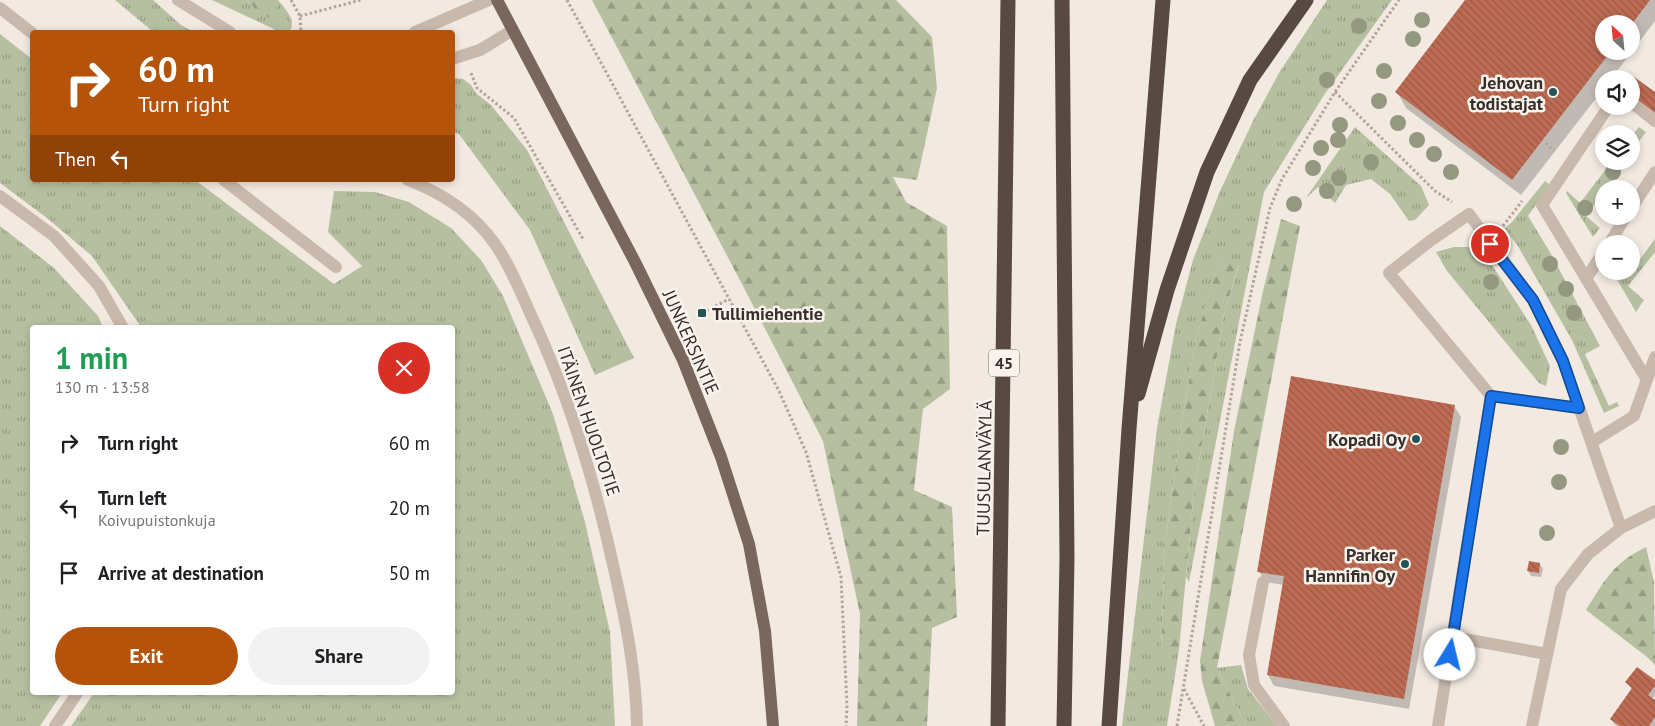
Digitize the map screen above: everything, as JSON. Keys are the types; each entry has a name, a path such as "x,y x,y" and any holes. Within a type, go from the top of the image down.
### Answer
{"highway":[{"name":"TUUSULANVÄYLÄ","path":"998,726 1008,0"},
{"path":"1062,0 1067,558 1064,726"},
{"path":"1109,726 1129,429 1163,0"},
{"path":"1129,429 1167,290 1206,172 1250,80 1306,0"}],"main road":[{"name":"JUNKERSINTIE","path":"497,0 636,262 683,360 721,457 749,544 765,631 773,726"}],"street":[{"path":"178,0 227,30"},
{"path":"420,30 489,0"},
{"path":"0,8 30,31"},
{"path":"458,58 480,50 513,30"},
{"path":"1640,109 1655,120"},
{"path":"1603,115 1542,205 1647,380"},
{"path":"1640,195 1655,172"},
{"path":"227,182 336,267"},
{"name":"ITÄINEN HUOLTOTIE","path":"413,182 429,188 466,212 495,244 519,288 546,345 571,411 602,516 628,631 636,692 636,726"},
{"path":"0,196 54,236 100,286 120,325"},
{"path":"1579,408 1491,396 1389,273 1469,214 1533,300 1563,361 1621,528"},
{"path":"1586,278 1595,264"},
{"path":"1592,442 1634,416 1655,357"},
{"path":"1438,726 1491,396"},
{"path":"1532,726 1561,589 1588,554 1621,528 1655,511"},
{"path":"1262,582 1249,655 1254,685 1284,726"},
{"path":"1453,637 1547,654"},
{"path":"55,726 76,695"}],"path":[{"path":"291,0 300,16 302,30"},
{"path":"300,16 361,0"},
{"path":"567,0 779,391 806,452 841,577 847,706 846,726"},
{"path":"1177,726 1240,342 1270,208 1282,180 1335,92 1399,0"},
{"path":"458,58 477,88 514,118 583,240"},
{"path":"1335,92 1435,191 1469,214"},
{"path":"1490,244 1524,198"},
{"path":"702,313 729,299"},
{"path":"1183,688 1204,726"}],"green space":[{"path":"115,0 153,0 181,25 190,30 151,30"},
{"path":"212,0 247,0 259,13 278,13 278,0 290,15 292,24 290,30 276,30"},
{"path":"247,0 278,0 278,13 270,18 259,13"},
{"path":"592,0 896,0 932,37 937,88 917,180 893,177 906,202 947,226 950,389 923,409 914,490 952,507 957,617 932,628 927,726 857,726 860,614 823,441"},
{"path":"1327,0 1392,0 1324,95 1264,192 1189,582 1186,577 1194,491 1224,314 1239,265 1220,260 1196,338 1180,434 1165,545 1161,647 1179,650 1167,726 1122,726 1157,428 1176,324 1193,260 1220,191 1253,121 1279,73"},
{"path":"0,34 30,57 30,182 198,182 334,284 362,266 328,232 334,191 375,192 409,202 451,228 481,260 503,296 553,414 585,522 610,632 615,726 71,726 93,695 455,695 455,325 140,325 92,256 47,218 0,183"},
{"path":"455,78 463,79 471,85 476,93 491,105 527,150 634,358 595,375 530,230 459,134 455,133"},
{"path":"1355,127 1421,186 1429,205 1415,220 1409,221 1390,194 1371,179 1346,185 1335,203 1318,187 1306,198"},
{"path":"1640,128 1646,132 1640,140"},
{"path":"1605,170 1619,170 1612,180 1598,180"},
{"path":"1545,181 1550,185 1528,216 1551,254 1600,346 1585,354 1609,406 1617,402 1619,406 1604,413 1572,340 1519,248 1505,228"},
{"path":"1595,183 1595,204 1586,216 1600,228 1593,237 1566,193 1567,191 1580,203"},
{"path":"1281,219 1300,226 1217,668 1246,726 1215,726 1202,681 1200,661 1234,431 1263,291"},
{"path":"0,226 54,268 98,316 102,325 30,325 30,695 61,695 40,726 0,726"},
{"path":"1655,239 1655,252 1640,271 1640,259"},
{"path":"1454,247 1473,247 1492,265 1531,325 1550,366 1546,386 1539,383 1447,271 1436,252"},
{"path":"1220,259 1239,264 1224,314 1194,491 1179,650 1161,648 1165,545 1180,434 1196,338"},
{"path":"1617,280 1633,280 1628,286 1644,300 1636,312"},
{"path":"1646,547 1654,582 1655,665 1586,610 1604,581 1617,566 1634,553"},
{"path":"1241,665 1248,689 1277,726 1246,726 1217,668"}],"building":[{"path":"1465,0 1650,0 1639,15 1595,15 1595,60 1604,60 1512,180 1395,92"},
{"path":"1640,81 1655,92 1655,113 1640,102"},
{"path":"1291,376 1455,405 1404,699 1267,675 1284,576 1257,572"},
{"path":"1529,561 1540,563 1539,573 1527,571"},
{"path":"1637,667 1655,680 1655,686 1648,695 1655,700 1655,717 1649,726 1620,726 1610,719 1632,688 1625,682"}],"place":[{"name":"Jehovan todistajat","path":"1553,92"},
{"name":"Tullimiehentie","path":"702,313"},
{"name":"Kopadi Oy","path":"1416,439"},
{"name":"Parker Hannifin Oy","path":"1405,564"}],"route":[{"path":"1450,655 1491,396 1579,408 1563,361 1533,300 1490,244"}]}
